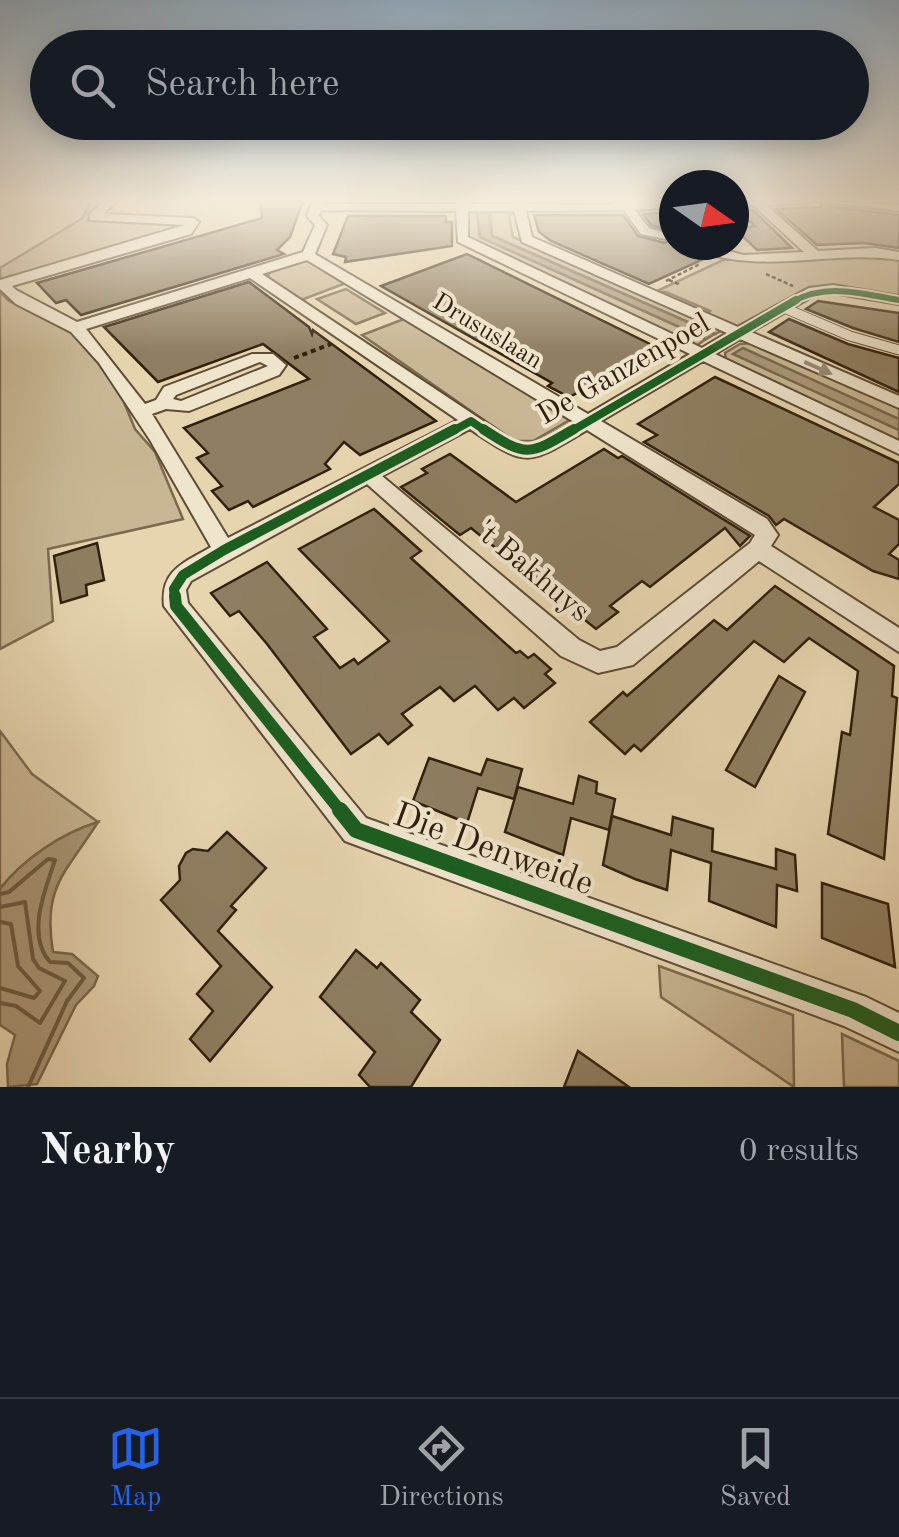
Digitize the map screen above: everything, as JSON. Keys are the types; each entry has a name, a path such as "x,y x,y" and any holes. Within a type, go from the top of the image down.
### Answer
{"street":[{"path":"116,251 2,284 13,298 84,334 140,412 224,550 471,421 252,272"},
{"path":"74,328 310,251"},
{"path":"487,251 899,448"},
{"path":"553,251 899,404"},
{"path":"810,251 814,254"},
{"path":"749,259 872,252 899,256"},
{"name":"Drususlaan","path":"308,254 759,524 767,534 758,549"},
{"name":"De Ganzenpoel","path":"471,421 517,452 537,450 809,292 833,288 899,300"},
{"path":"140,412 165,402 183,407 273,371 278,364 258,357 170,391 165,402"},
{"name":"'t Bakhuys","path":"369,475 570,648 598,662 624,657 758,549"},
{"path":"758,549 899,641"},
{"name":"Die Denweide","path":"224,550 184,576 174,590 176,606 356,830 853,1010 899,1033"}],"lane":[{"path":"782,307 850,336 899,350"}],"path":[{"path":"646,291 707,260"},
{"path":"698,265 709,270"},
{"path":"669,280 681,285"}],"shaded area":[{"path":"29,251 104,251 0,279 0,268"},
{"path":"493,251 510,251 706,339 696,346"},
{"path":"527,251 544,251 723,330 715,334"},
{"path":"859,254 899,259 899,298 838,287 809,287 734,328 705,316 710,311 666,292 655,292 723,260"},
{"path":"305,259 346,283 301,300 267,278 271,270"},
{"path":"346,289 385,313 356,324 317,299"},
{"path":"0,292 9,301 74,333 85,346 119,390 135,429 155,452 183,519 48,549 53,621 0,649"},
{"path":"404,319 569,415 568,421 533,441 514,441 362,335"},
{"path":"753,343 899,407 899,419 743,349 734,354 899,430 899,441 726,360 725,353 740,344"},
{"path":"0,731 32,774 98,822 44,849 0,889"},
{"path":"659,966 793,1015 794,1087 661,997"},
{"path":"842,1034 899,1061 899,1087 844,1087"}],"water":[{"path":"510,251 526,251 715,334 706,339"},
{"path":"743,348 899,419 899,430 733,354"},
{"path":"98,822 59,881 50,930 53,952 72,954 98,976 76,1005 37,1084 8,1087 7,1064 15,1035 0,1025 0,889 44,848"}],"building":[{"path":"149,251 278,251 284,254 81,315 66,300 56,303 37,283"},
{"path":"334,251 420,251 345,262 346,257 333,254"},
{"path":"573,251 659,251 659,260 701,260 649,284"},
{"path":"467,254 650,344 657,350 652,353 655,354 569,397 548,386 552,383 381,286"},
{"path":"249,282 309,327 312,334 313,330 436,421 360,455 344,442 325,464 330,469 253,507 248,501 229,510 212,491 222,486 197,458 208,453 184,428 309,379 263,344 158,382 104,327"},
{"path":"818,301 899,313 899,342 806,309"},
{"path":"789,319 848,344 899,358 899,392 769,332"},
{"path":"715,377 899,463 899,484 874,507 899,520 899,544 889,554 899,560 899,579 873,571 784,519 776,525 769,516 644,442 657,435 638,424"},
{"path":"604,449 618,458 622,456 750,536 740,546 725,528 650,587 642,581 610,606 618,612 596,629 471,528 460,535 401,487 427,473 422,469 450,454 516,502"},
{"path":"374,509 421,551 411,558 516,653 520,651 528,658 534,654 551,669 545,674 555,683 524,708 514,698 498,710 475,686 454,701 440,687 402,714 412,725 388,744 379,734 351,754 239,611 230,616 211,593 267,562 327,629 314,637 340,668 354,659 358,664 389,641 299,549"},
{"path":"97,543 104,580 86,585 87,595 61,603 54,556"},
{"path":"775,586 894,666 892,696 897,698 884,859 828,834 842,732 850,735 858,671 809,638 784,662 754,641 641,751 634,745 625,754 590,722 623,692 627,696 714,620 727,630"},
{"path":"779,676 805,692 755,787 726,770"},
{"path":"429,758 481,775 487,759 522,769 514,799 478,788 467,823 413,801"},
{"path":"579,776 597,782 596,793 615,799 609,830 571,818 563,855 505,832 518,787 573,804"},
{"path":"612,816 671,835 673,817 713,829 712,851 776,869 776,849 795,855 797,891 777,885 776,927 709,901 711,863 671,850 667,890 635,879 603,865"},
{"path":"227,832 266,868 231,906 236,910 218,931 272,987 210,1061 190,1039 213,1011 197,994 221,966 161,900 180,880 179,866 186,853 193,849 208,851"},
{"path":"822,883 888,904 895,967 822,938"},
{"path":"356,950 377,968 381,963 420,1000 411,1012 440,1040 411,1087 370,1087 359,1075 375,1052 320,997"},
{"path":"578,1051 629,1087 564,1087"}],"cycle path":[{"path":"899,300 833,289 809,292 537,451 517,452 471,421 224,550 183,575 174,589 176,606 356,830 853,1010 899,1033"}]}
